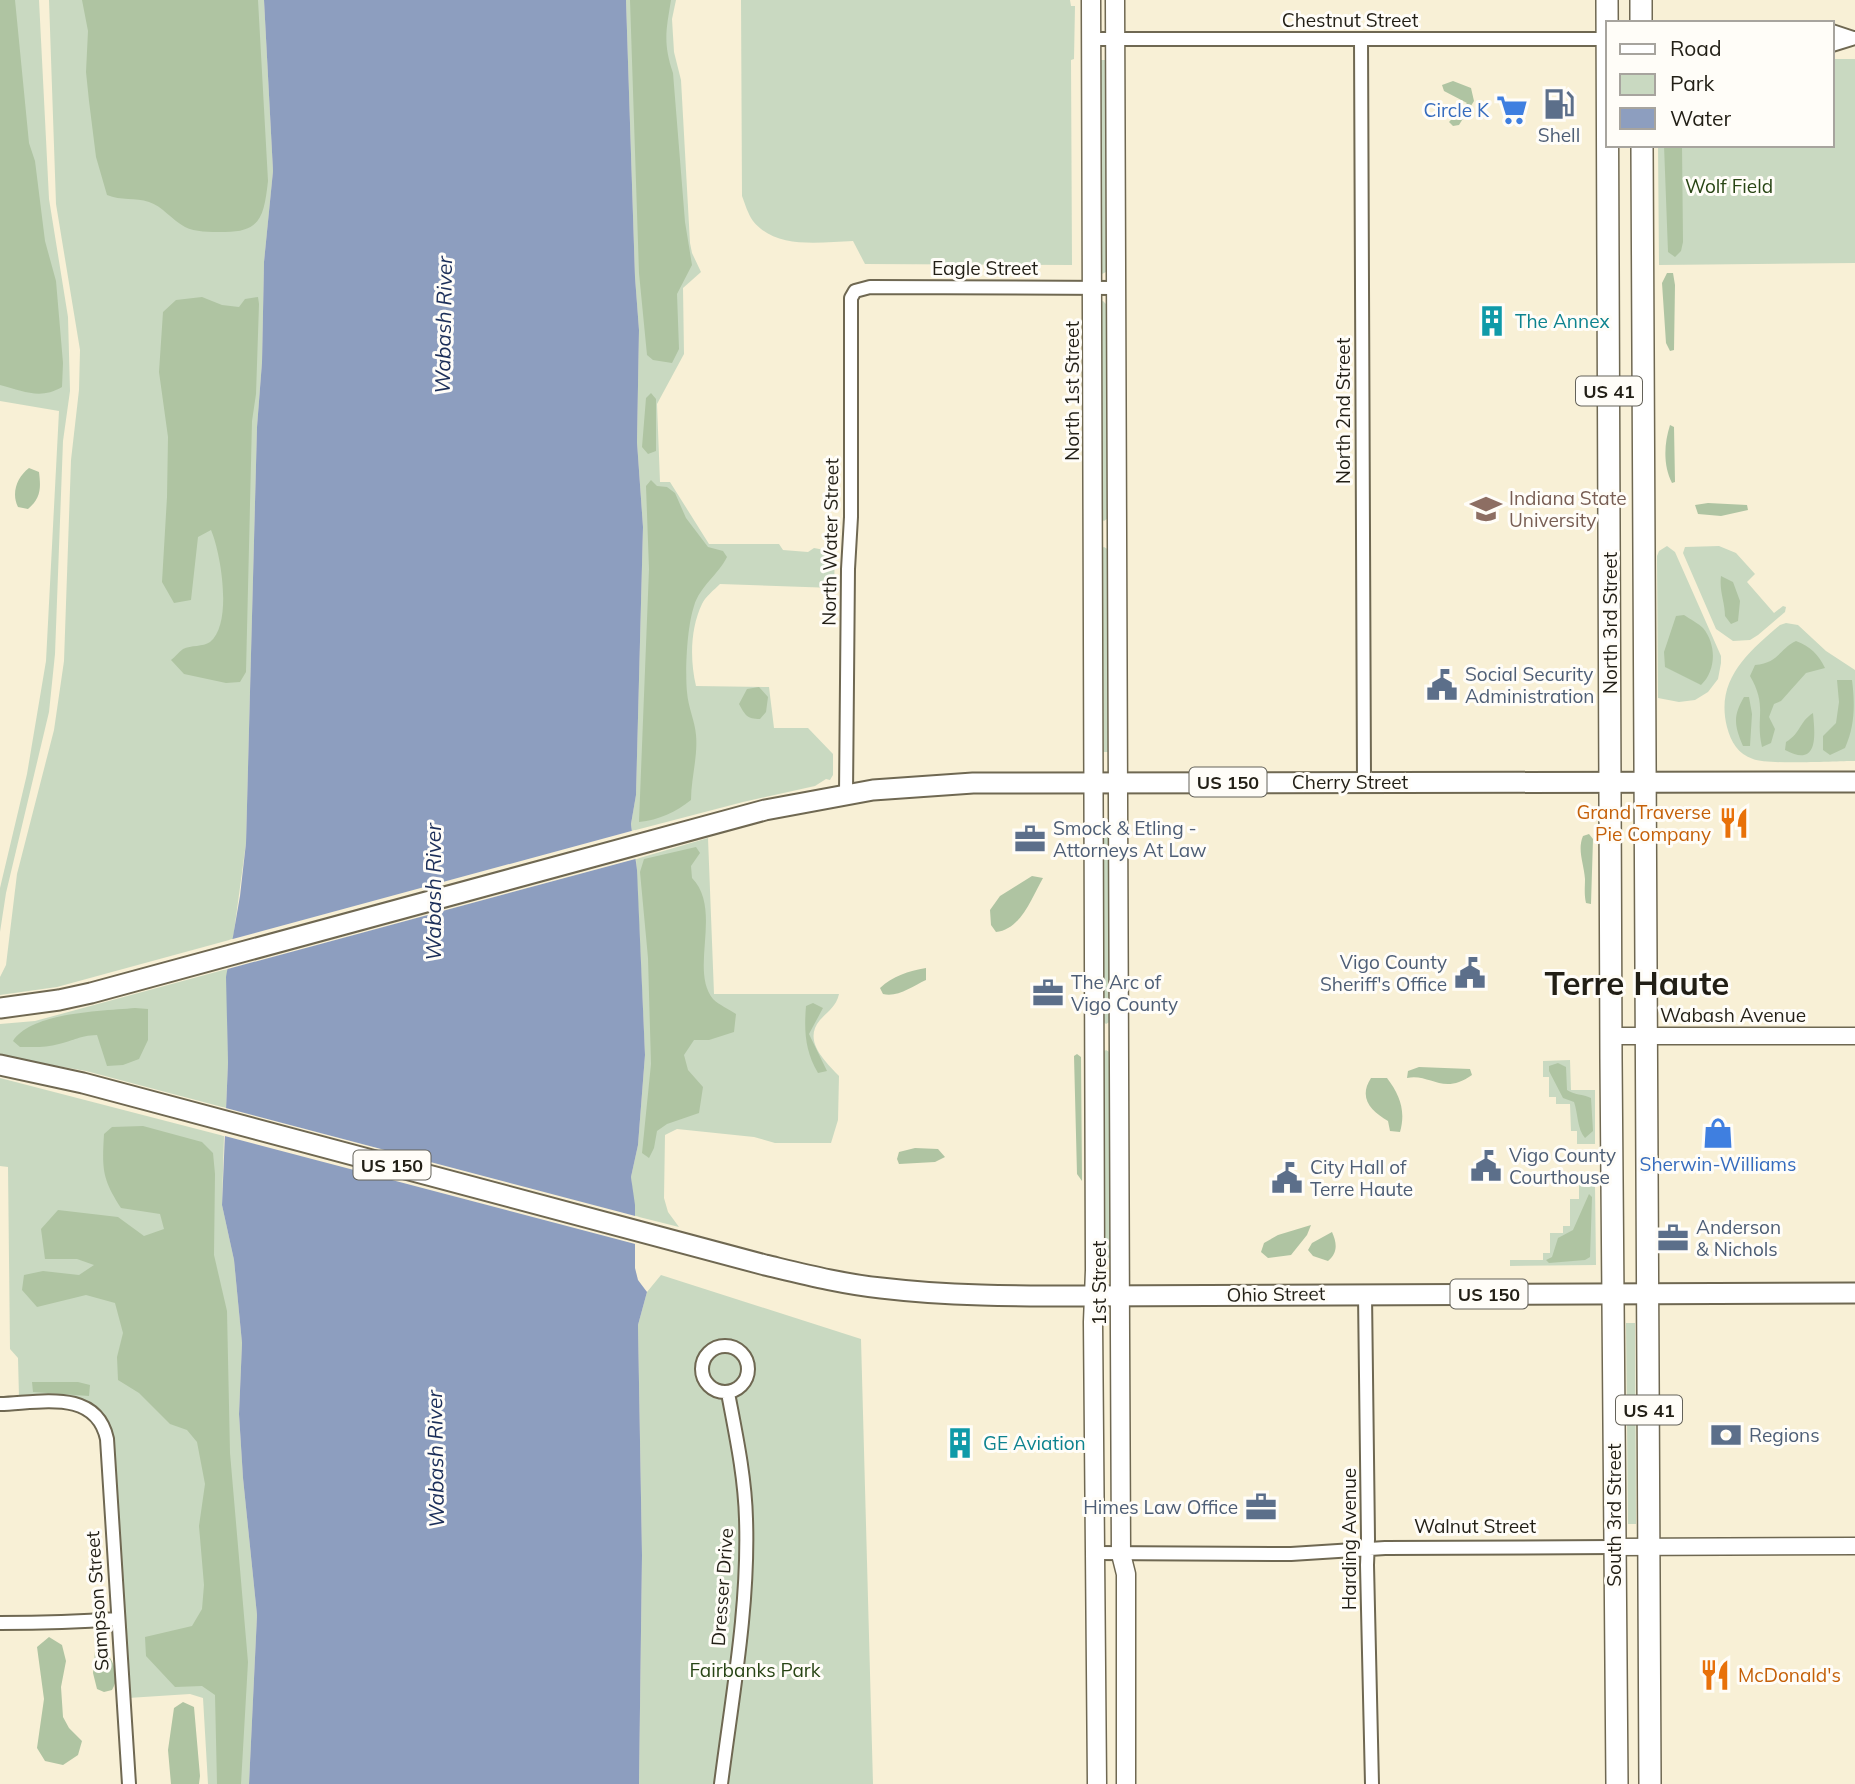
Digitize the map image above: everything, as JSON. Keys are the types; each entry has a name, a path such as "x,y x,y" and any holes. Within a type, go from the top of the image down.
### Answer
{"highway":[{"name":"North 3rd Street","path":"1607,0 1608,21"},
{"path":"1641,0 1641,21"},
{"name":"North 3rd Street","path":"1608,147 1611,1037"},
{"name":"North 3rd Street","path":"1642,147 1646,1037"},
{"name":"South 3rd Street","path":"1611,1037 1617,1784"},
{"name":"South 3rd Street","path":"1646,1037 1650,1784"}],"main road":[{"name":"North 1st Street","path":"1091,0 1093,783"},
{"path":"1115,0 1118,783"},
{"name":"Cherry Street","path":"846,794 953,784 1855,782"},
{"name":"1st Street","path":"1093,783 1097,1784"},
{"name":"1st Street","path":"1118,783 1121,1554 1126,1574 1126,1784"},
{"name":"US 150","path":"0,1008 91,993 681,832 765,810 846,794"},
{"name":"Ohio Street","path":"0,1065 83,1083 822,1278 880,1288 968,1294 1094,1296 1855,1293"}],"street":[{"path":"1834,32 1854,38"},
{"path":"1834,44 1854,38"},
{"name":"Chestnut Street","path":"1091,39 1606,39"},
{"name":"North 2nd Street","path":"1361,39 1364,782"},
{"name":"Eagle Street","path":"855,291 870,287 1115,288"},
{"name":"North Water Street","path":"846,794 851,517 849,305 855,291"},
{"name":"Wabash Avenue","path":"1611,1037 1855,1036"},
{"name":"Harding Avenue","path":"1365,1294 1372,1784"},
{"name":"Dresser Drive","path":"721,1784 746,1568 743,1476 729,1393"},
{"name":"Sampson Street","path":"0,1404 60,1401 77,1405 99,1417 104,1426 129,1784"},
{"name":"Walnut Street","path":"1094,1553 1291,1554 1367,1550 1649,1546 1855,1546"},
{"path":"0,1623 69,1623 117,1619"}],"green space":[{"path":"0,0 39,0 49,199 68,317 70,391 63,441 55,654 49,712 6,893 0,932 0,888 27,774 46,661 59,411 0,401"},
{"path":"0,0 15,0 29,143 35,161 45,241 56,281 63,363 62,387 39,394 0,385"},
{"path":"49,0 264,0 273,171 264,262 262,362 257,427 246,843 233,939 57,987 0,995 0,977 6,965 17,874 54,730 64,661 71,460 79,390 80,350 56,204"},
{"path":"82,0 258,0 268,181 262,213 253,226 235,232 193,230 149,202 107,195 96,157 86,72 88,31"},
{"path":"626,0 676,0 672,19 674,52 681,80 690,243 701,272 683,288 684,354 657,404 660,482 670,482 709,544 779,544 783,550 808,552 814,548 835,552 834,588 720,584 702,604 692,645 696,686 769,687 774,728 808,728 833,754 833,775 830,780 632,831 636,795 643,527 637,442 639,330"},
{"path":"630,0 671,0 667,45 673,73 685,222 692,265 677,294 679,349 672,363 653,360 647,355 639,273"},
{"path":"741,0 1070,0 1071,6 1075,6 1074,59 1071,60 1072,265 865,264 853,241 800,242 786,240 763,230 751,218 742,196"},
{"name":"Wolf Field","path":"1834,59 1855,59 1855,263 1659,265 1658,147 1834,147"},
{"path":"1097,60 1107,60 1108,271 1102,274 1100,273"},
{"path":"1453,81 1471,88 1474,101 1459,125 1453,126 1449,122 1467,103 1444,91 1442,85"},
{"path":"1664,147 1682,147 1683,242 1681,251 1675,257 1668,252"},
{"path":"1667,273 1673,273 1675,285 1674,350 1670,351 1666,343 1662,283"},
{"path":"202,297 222,305 239,307 245,299 258,297 259,304 256,394 252,421 246,672 240,682 226,683 184,674 171,660 183,649 210,642 217,633 221,620 223,588 211,530 198,537 191,600 174,603 162,582 168,437 159,372 163,312 176,300"},
{"path":"1103,301 1108,306 1108,518 1104,521 1101,519 1100,302"},
{"path":"651,393 656,399 656,451 648,454 642,447 646,398"},
{"path":"1670,425 1674,427 1675,482 1672,483 1665,454"},
{"path":"29,468 39,472 40,483 38,497 28,509 18,507 15,491 18,481"},
{"path":"651,480 657,486 667,487 675,493 686,518 708,547 723,551 727,557 697,599 690,625 686,683 696,743 691,800 667,815 639,822 649,569 646,486"},
{"path":"1695,505 1747,505 1748,510 1721,516 1698,514"},
{"path":"1667,546 1675,552 1721,656 1718,679 1708,692 1695,700 1679,702 1658,698 1657,556 1659,551"},
{"path":"1719,546 1736,553 1755,574 1747,582 1774,613 1783,606 1786,607 1785,612 1750,640 1733,641 1716,629 1683,553 1685,547"},
{"path":"1101,548 1109,550 1110,752 1100,752"},
{"path":"1721,576 1733,582 1740,601 1738,621 1731,624 1725,616"},
{"path":"1684,615 1703,628 1711,642 1712,665 1710,673 1701,685 1665,667 1664,652 1676,616"},
{"path":"1780,625 1798,625 1826,651 1855,670 1855,761 1761,761 1743,754 1731,738 1725,710 1730,681 1746,657"},
{"path":"1796,641 1814,652 1825,668 1806,673 1781,701 1774,704 1769,717 1775,729 1771,743 1762,747 1760,704 1750,676 1755,665 1769,662"},
{"path":"1837,680 1852,680 1853,715 1845,748 1830,755 1823,750 1823,736 1836,723 1839,702"},
{"path":"759,687 768,697 766,712 760,719 747,716 739,704 747,689"},
{"path":"1744,697 1749,697 1752,714 1750,746 1743,746 1736,726 1736,715"},
{"path":"1813,713 1814,739 1809,752 1804,755 1785,750 1786,742"},
{"path":"1104,821 1111,825 1111,1021 1106,1024 1101,1020 1101,823"},
{"path":"1589,834 1593,839 1591,904 1586,903 1581,852 1583,836"},
{"path":"708,838 714,994 839,994 834,1006 815,1028 814,1036 818,1051 839,1076 838,1120 831,1143 775,1143 754,1137 677,1129 665,1135 664,1198 668,1212 679,1227 635,1216 631,1177 638,1145 645,1055 636,859"},
{"path":"696,847 700,853 691,866 692,878 701,891 705,906 706,987 713,999 736,1014 734,1032 709,1040 694,1040 684,1055 688,1070 703,1087 699,1113 667,1124 657,1131 649,1158 642,1153 651,1064 648,958 640,872 644,859"},
{"path":"1032,876 1043,878 1025,911 1012,925 996,932 991,925 990,910 1000,896"},
{"path":"926,968 926,980 899,993 883,994 880,988 890,980 907,972"},
{"path":"227,969 226,1108 86,1071 0,1056 0,1024 35,1021"},
{"path":"813,1003 823,1008 809,1034 827,1071 818,1073 810,1057 805,1032 806,1006"},
{"path":"148,1009 148,1040 139,1059 123,1065 107,1066 97,1035 44,1047 20,1047 13,1041 22,1031 51,1019 87,1012"},
{"path":"1106,1050 1111,1053 1109,1258 1103,1256 1102,1053"},
{"path":"1077,1054 1081,1057 1082,1181 1077,1174 1074,1056"},
{"path":"1570,1060 1571,1090 1595,1090 1595,1144 1577,1144 1577,1131 1571,1131 1570,1104 1556,1104 1556,1097 1549,1097 1549,1077 1543,1077 1543,1061"},
{"path":"1558,1063 1566,1067 1567,1090 1591,1098 1593,1131 1585,1138 1579,1126 1574,1102 1563,1098 1549,1071 1549,1066"},
{"path":"1419,1067 1470,1069 1472,1075 1453,1084 1407,1078 1408,1071"},
{"path":"0,1078 224,1136 222,1205 234,1260 242,1343 239,1414 257,1615 249,1784 208,1784 203,1698 190,1694 128,1698 104,1418 95,1409 76,1399 54,1396 19,1397 18,1358 10,1349 8,1167 0,1166"},
{"path":"1371,1078 1387,1078 1395,1091 1402,1110 1400,1132 1390,1131 1388,1121 1368,1103 1366,1092"},
{"path":"143,1126 202,1142 213,1153 214,1255 227,1311 230,1453 248,1662 241,1784 217,1784 215,1695 202,1686 175,1687 146,1656 145,1637 192,1626 202,1609 204,1585 199,1526 205,1484 197,1442 187,1430 170,1424 139,1393 118,1380 117,1357 123,1333 115,1303 86,1295 37,1307 22,1290 24,1275 43,1271 79,1275 94,1265 77,1259 45,1259 41,1229 58,1210 118,1217 144,1236 164,1229 160,1214 121,1208 110,1189 105,1173 104,1134 112,1127"},
{"path":"915,1148 938,1149 945,1157 935,1162 899,1164 899,1152"},
{"path":"1579,1185 1595,1185 1596,1265 1510,1266 1510,1260 1543,1260 1543,1253 1550,1253 1550,1233 1563,1233 1563,1226 1570,1226 1570,1199 1579,1199"},
{"path":"1589,1194 1592,1197 1590,1257 1585,1260 1549,1263 1546,1260 1552,1257 1558,1238 1573,1230"},
{"path":"1311,1225 1307,1235 1291,1255 1268,1258 1261,1252 1264,1243 1278,1235"},
{"path":"1332,1232 1336,1248 1334,1255 1328,1261 1313,1256 1308,1250 1312,1243"},
{"name":"Fairbanks Park","path":"661,1275 861,1339 873,1784 639,1784 642,1555 638,1325 647,1292"},
{"path":"1626,1323 1635,1323 1636,1524 1628,1524"},
{"path":"32,1382 78,1382 90,1385 89,1396 33,1392"},
{"path":"49,1637 62,1645 66,1661 61,1687 63,1717 69,1728 82,1741 78,1755 63,1765 45,1761 37,1748 44,1699 37,1647"},
{"path":"104,1649 113,1663 116,1679 112,1690 104,1692 97,1689 93,1673 95,1652"},
{"path":"183,1702 194,1707 199,1784 171,1784 168,1750 174,1708"}],"water":[{"name":"Wabash River","path":"264,0 626,0 639,330 637,442 643,527 636,795 631,824 637,870 645,1055 638,1145 631,1177 635,1205 635,1268 638,1280 647,1292 638,1325 642,1555 639,1784 249,1784 257,1615 239,1414 242,1343 234,1260 222,1205 228,1062 226,977 246,843 257,427 262,362 264,262 273,171"}],"pier":[{"path":"635,830 639,858 224,970 229,940"},
{"path":"222,1107 639,1217 639,1245 221,1135"}],"place":[{"name":"Shell","path":"1559,104"},
{"name":"Circle K","path":"1512,110"},
{"name":"The Annex","path":"1492,321"},
{"name":"Indiana State University","path":"1486,509"},
{"name":"Social Security Administration","path":"1442,685"},
{"name":"Grand Traverse Pie Company","path":"1734,823"},
{"name":"Smock & Etling - Attorneys At Law","path":"1030,839"},
{"name":"Vigo County Sheriff's Office","path":"1470,973"},
{"name":"The Arc of Vigo County","path":"1048,993"},
{"name":"Sherwin-Williams","path":"1718,1133"},
{"name":"Vigo County Courthouse","path":"1486,1166"},
{"name":"City Hall of Terre Haute","path":"1287,1178"},
{"name":"Anderson & Nichols","path":"1673,1238"},
{"name":"Regions","path":"1726,1435"},
{"name":"GE Aviation","path":"960,1443"},
{"name":"Himes Law Office","path":"1261,1507"},
{"name":"McDonald's","path":"1715,1675"}],"district":[{"name":"Terre Haute","path":"1637,982"}]}
